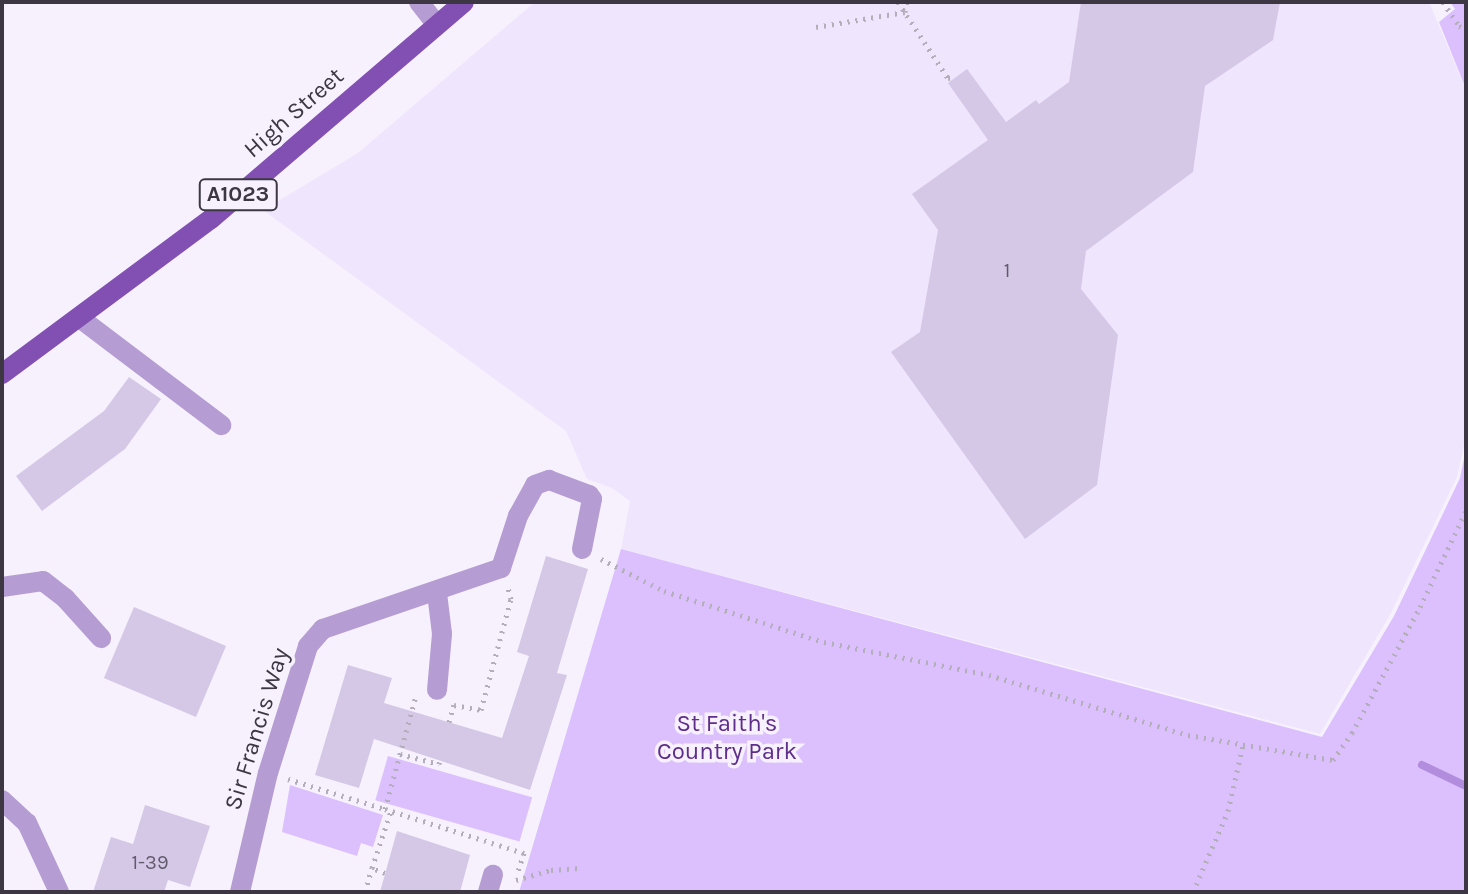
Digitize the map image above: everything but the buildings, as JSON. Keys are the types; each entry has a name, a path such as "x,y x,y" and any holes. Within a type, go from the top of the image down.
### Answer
{"main road":[{"name":"High Street","path":"2,374 81,319 211,219 464,2"}],"street":[{"path":"419,2 436,24"},
{"path":"81,319 221,425"},
{"path":"501,568 518,516 535,485 549,480 589,495 592,499 582,549"},
{"name":"Sir Francis Way","path":"240,892 268,773 308,646 323,629 437,593 501,568"},
{"path":"2,587 43,581 65,598 101,638"},
{"path":"437,593 442,634 437,690"},
{"path":"2,800 27,823 59,892"}],"path":[{"path":"898,2 948,78 956,77"},
{"path":"905,12 907,2"},
{"path":"1443,2 1459,26 1466,29"},
{"path":"816,27 905,12"},
{"path":"582,549 664,591 824,642 989,675 1188,735 1333,760 1352,733 1413,621 1466,511"},
{"path":"449,722 454,705 481,710 511,599 501,568"},
{"path":"365,892 419,687 437,690"},
{"path":"1193,892 1228,811 1243,745"},
{"path":"400,754 439,764 440,760"},
{"path":"268,773 524,853 516,880"},
{"path":"372,868 385,873"},
{"path":"490,884 551,870 583,868"}],"shaded area":[{"path":"535,2 1429,2 1466,90 1466,436 1457,477 1391,613 1320,734 621,549 630,501 612,488 587,479 566,431 263,210 358,153"}],"green space":[{"path":"1450,2 1466,2 1466,89 1439,22 1455,9"},
{"name":"St Faith's Country Park","path":"1466,449 1466,892 519,892 621,549 1322,737 1394,616 1460,478"},
{"path":"388,756 532,797 520,842 375,800"},
{"path":"290,785 383,815 373,847 361,843 357,856 282,832"}],"waterway":[{"path":"1422,765 1466,786"}]}
